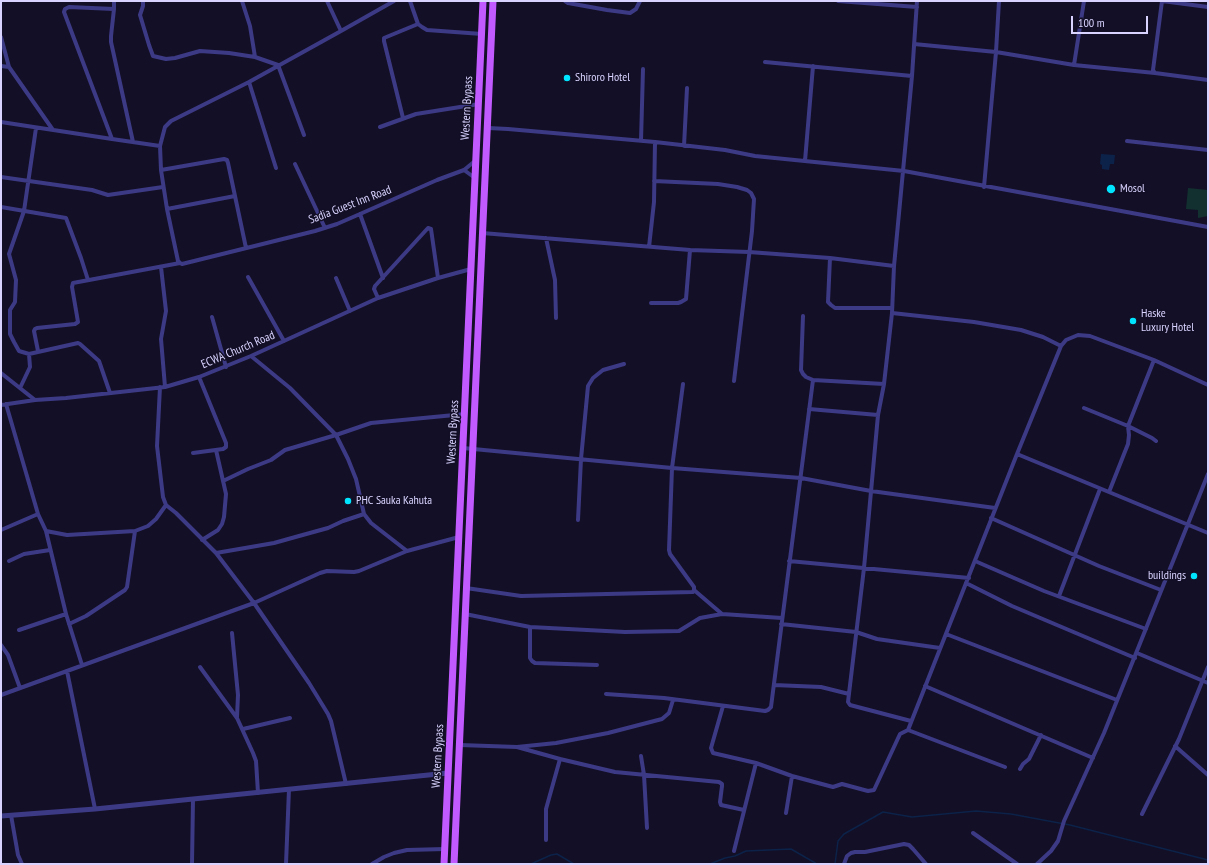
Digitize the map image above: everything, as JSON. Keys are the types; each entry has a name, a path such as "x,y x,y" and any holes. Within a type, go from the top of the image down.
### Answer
{"main road":[{"name":"Western Bypass","path":"444,864 483,1"},
{"name":"Western Bypass","path":"454,864 493,1"}],"street":[{"path":"114,1 111,42 133,142"},
{"path":"143,1 140,15 153,56 166,59 176,58 200,51 229,53 255,57 278,65"},
{"path":"242,1 250,26 255,57"},
{"path":"327,1 341,31"},
{"path":"180,263 178,261 161,170 160,146 165,127 171,121 249,82 394,1"},
{"path":"410,1 418,24 427,30 482,34"},
{"path":"565,1 568,3 630,13 636,9 640,1"},
{"path":"838,1 917,7"},
{"path":"911,721 850,705 848,702 864,568 878,415 884,384 892,311 894,266 904,171 917,1"},
{"path":"984,187 1000,1"},
{"path":"1074,65 1084,1"},
{"path":"1155,73 1153,70 1162,1 1208,7"},
{"path":"112,140 64,12 65,9 69,7 114,9"},
{"path":"404,118 384,38 418,24"},
{"path":"1,37 9,67 53,130"},
{"path":"914,44 996,52 1074,65 1208,80"},
{"path":"765,62 912,76"},
{"path":"278,65 304,135"},
{"path":"1,66 9,67"},
{"path":"805,161 813,66"},
{"path":"641,141 643,69"},
{"path":"249,82 276,168"},
{"path":"684,146 687,88"},
{"path":"380,127 416,114 479,104"},
{"path":"1,122 112,140 160,146"},
{"path":"36,128 30,181 24,211 8,254 16,280 16,302 10,310 10,334 19,351 28,354 78,343 80,344 99,361 110,393"},
{"path":"488,128 655,142 725,150 755,156 904,171 984,187 1208,227"},
{"path":"1127,141 1208,150"},
{"path":"649,247 654,202 655,142"},
{"path":"161,170 224,159 227,160 246,248"},
{"name":"Sadia Guest Inn Road","path":"38,351 34,331 35,329 77,324 73,284 180,263 182,264 325,228 464,170 476,161"},
{"path":"295,164 325,228"},
{"path":"464,170 475,178"},
{"path":"1,177 96,191 108,195 163,187"},
{"path":"654,181 718,184 747,190 751,193 754,199 752,230 734,381"},
{"path":"168,209 235,196"},
{"path":"1,207 66,218 88,280"},
{"path":"360,214 383,278"},
{"path":"378,298 374,289 428,228 431,229 438,278"},
{"path":"482,233 690,250 749,252 830,258 894,266"},
{"path":"546,238 555,280 556,318"},
{"path":"651,303 678,303 686,299 690,250"},
{"path":"830,258 828,302 835,308 892,311 974,322 1021,330 1043,337 1061,346"},
{"path":"161,267 166,311 161,339 162,387 157,446 163,497 166,505 216,553 254,603 309,682 331,721 346,784"},
{"name":"ECWA Church Road","path":"1,405 162,387 200,377 251,356 378,298 438,278 472,269"},
{"path":"248,277 284,341"},
{"path":"336,278 350,311"},
{"path":"803,316 801,370 806,378 813,380 884,384"},
{"path":"212,317 226,367"},
{"path":"723,706 711,748 712,752 756,763 792,776 833,787 842,784 872,791 876,788 900,734 908,730 991,518 1061,346 1070,338 1078,335 1090,336 1154,360 1208,385"},
{"path":"20,388 30,367 28,354"},
{"path":"251,356 290,388 336,435 356,479 364,514 371,523 408,551"},
{"path":"1109,492 1128,444 1128,426 1154,360"},
{"path":"578,520 581,459 588,386 592,378 603,370 624,364"},
{"path":"1,373 35,400"},
{"path":"193,453 223,449 226,447 226,443 200,377"},
{"path":"606,694 768,710 771,707 813,380"},
{"path":"683,384 672,468 669,550 670,554 694,587 694,590 722,614"},
{"path":"6,404 38,514 46,532 66,614 82,665"},
{"path":"1084,408 1128,426 1156,441"},
{"path":"809,409 878,415"},
{"path":"223,481 271,460 285,450 370,423 465,414"},
{"path":"463,448 672,468 801,478 871,491 995,508"},
{"path":"202,540 218,530 224,517 226,500 216,450"},
{"path":"1017,454 1208,533"},
{"path":"1037,864 1056,846 1064,821 1093,758 1136,656 1208,474"},
{"path":"1059,596 1100,489"},
{"path":"46,532 67,535 135,531 148,526 156,519 166,505"},
{"path":"1,530 38,514"},
{"path":"216,553 274,543 328,528 364,514"},
{"path":"991,518 1074,556 1162,590"},
{"path":"69,624 86,616 125,590 127,587 135,531"},
{"path":"1,695 254,603 320,573 327,571 359,571 408,551 459,537"},
{"path":"9,561 24,554 50,550"},
{"path":"789,561 968,578"},
{"path":"975,561 1044,591 1146,629"},
{"path":"966,583 1012,606 1208,683"},
{"path":"466,588 521,596 689,593 693,592 694,590"},
{"path":"19,630 66,614"},
{"path":"465,614 530,627 625,632 679,631 700,618 722,614 782,618"},
{"path":"781,624 856,632 877,639 940,648"},
{"path":"530,627 530,658 535,663 596,665"},
{"path":"232,633 238,695 238,718"},
{"path":"946,634 1117,700"},
{"path":"1,645 8,655 20,688"},
{"path":"200,667 238,718 254,753 257,769 258,793"},
{"path":"1142,814 1175,746 1208,668"},
{"path":"67,671 95,809"},
{"path":"774,685 821,687 849,694"},
{"path":"925,686 1093,758"},
{"path":"460,745 517,747 556,744 608,733 662,719 669,713 673,700"},
{"path":"243,729 290,718"},
{"path":"908,730 1005,767"},
{"path":"1020,769 1029,759 1041,735"},
{"path":"1175,746 1208,775"},
{"path":"517,747 615,772 719,782 722,784 721,805 744,810"},
{"path":"641,756 644,775 647,828"},
{"path":"546,840 546,809 560,759"},
{"path":"734,851 756,763"},
{"path":"1,816 95,809 448,773"},
{"path":"786,813 792,776"},
{"path":"286,864 289,790"},
{"path":"192,864 193,799"},
{"path":"11,815 18,855 22,864"},
{"path":"973,833 1016,864"},
{"path":"844,864 846,856 851,853 865,852 904,844 913,849 926,864"},
{"path":"372,864 394,852 407,850 445,849"}],"green space":[{"path":"1188,188 1208,190 1208,216 1198,218 1198,210 1186,209"}],"water":[{"path":"1101,154 1115,155 1114,164 1110,164 1109,170 1102,169 1102,165 1100,164"}],"waterway":[{"path":"835,864 838,841 844,834 883,812 912,817 976,811 1011,814 1070,825 1208,860"},
{"path":"710,864 746,851 791,849 817,864"},
{"path":"531,864 551,855 557,854 574,864"}],"place":[{"name":"Shiroro Hotel","path":"567,78"},
{"name":"Mosol","path":"1111,189"},
{"name":"Haske Luxury Hotel","path":"1133,321"},
{"name":"PHC Sauka Kahuta","path":"348,501"},
{"name":"buildings","path":"1194,576"}]}
